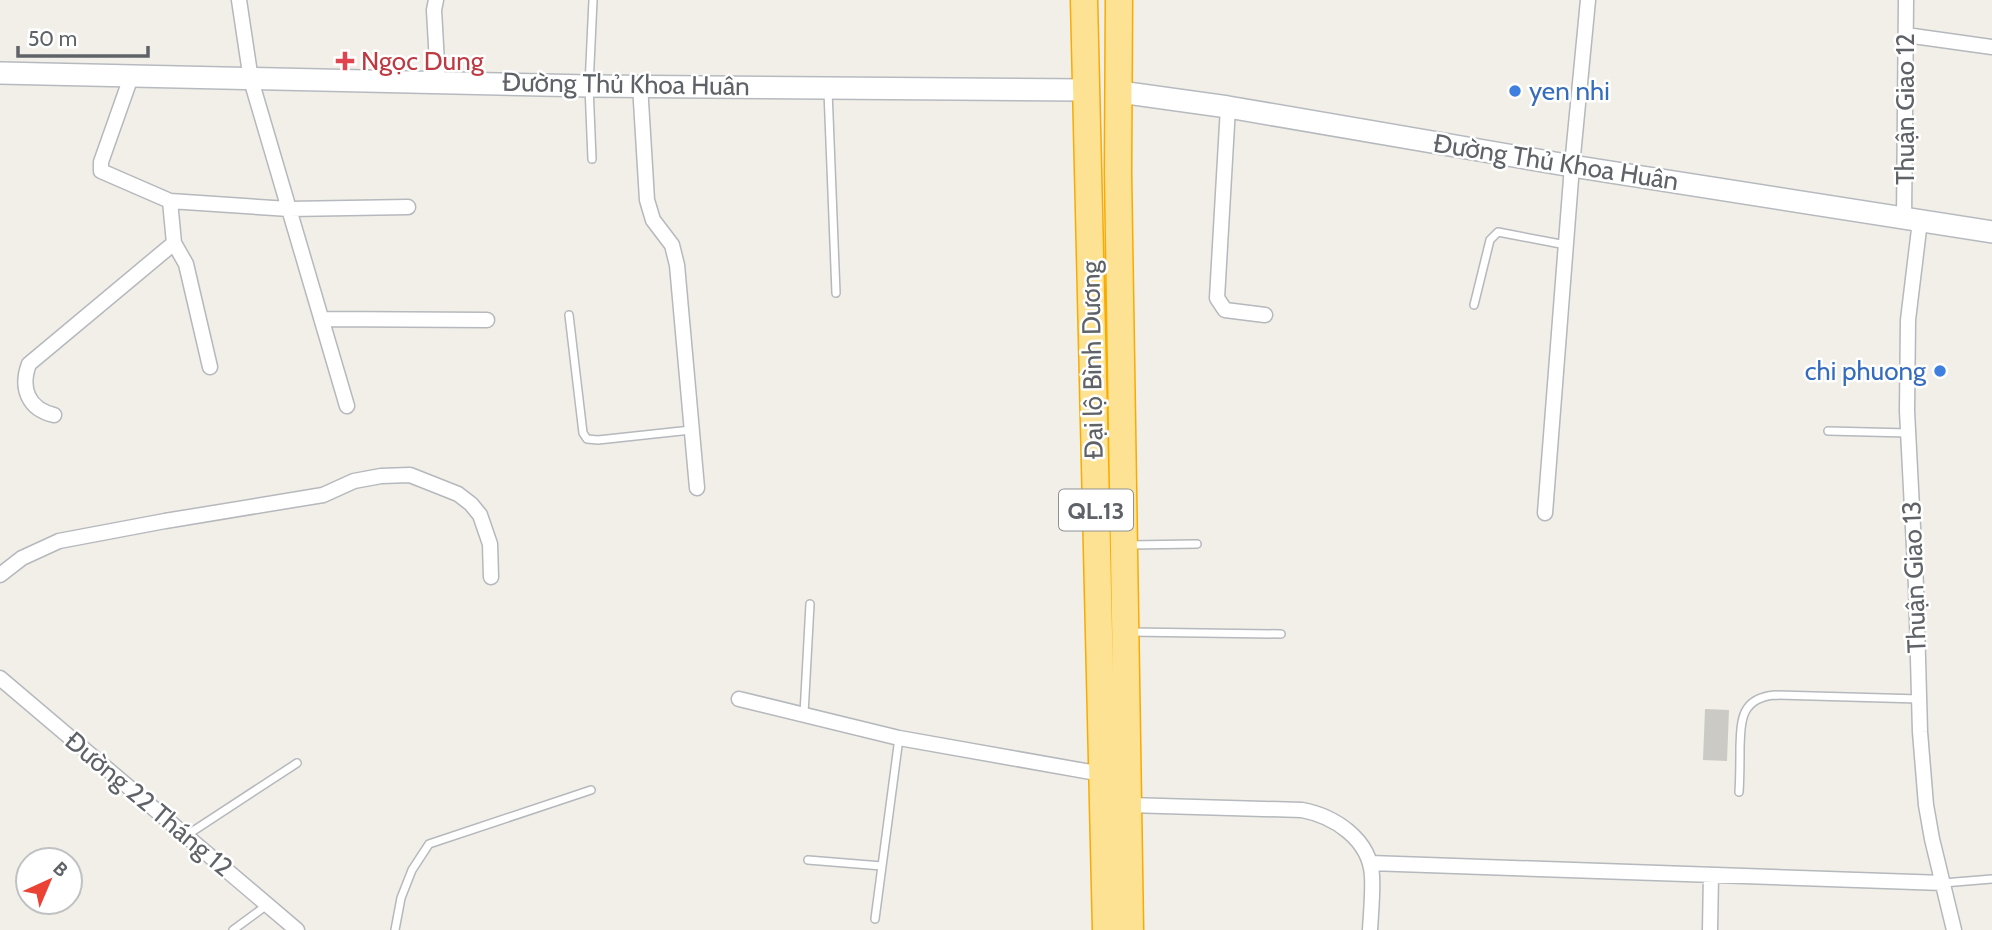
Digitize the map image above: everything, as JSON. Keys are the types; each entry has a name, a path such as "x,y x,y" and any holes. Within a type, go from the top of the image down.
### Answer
{"highway":[{"name":"Đại lộ Bình Dương","path":"1084,0 1106,930"},
{"name":"Đại lộ Bình Dương","path":"1119,0 1118,172 1130,930"},
{"path":"1085,90 1120,92"}],"main road":[{"name":"Đường Thủ Khoa Huân","path":"0,73 589,86 1085,90"},
{"name":"Đường Thủ Khoa Huân","path":"1120,92 1228,107 1572,166 1992,232"}],"street":[{"path":"239,0 251,80 347,406"},
{"path":"436,0 434,10 438,81"},
{"path":"1545,513 1588,0"},
{"name":"Thuận Giao 12","path":"1906,0 1912,220"},
{"path":"1906,35 1992,47"},
{"path":"131,77 101,171 170,201 289,209 408,207"},
{"path":"640,85 647,200 653,220 673,246 677,265 697,488"},
{"path":"1228,107 1217,298 1225,310 1265,315"},
{"path":"170,201 174,243 186,264 210,367"},
{"name":"Thuận Giao 13","path":"1912,220 1908,320 1908,433 1919,699 1926,805 1954,930"},
{"path":"54,415 44,412 29,401 24,382 29,364 174,243"},
{"path":"323,319 486,320"},
{"path":"0,575 22,558 59,541 323,495 354,481 410,475 446,488 471,503 480,515 490,544 491,578"},
{"name":"Đường 22 Tháng 12","path":"0,678 297,930"},
{"path":"739,698 899,738 1102,774"},
{"path":"1128,806 1302,810 1315,812 1338,823 1348,830 1363,848 1370,863 1370,930"},
{"path":"1370,863 1943,883"},
{"path":"1710,930 1711,875"}],"lane":[{"path":"593,0 589,86 593,159"},
{"path":"828,87 836,293"},
{"path":"1474,305 1490,240 1498,232 1566,245"},
{"path":"569,315 583,433 587,439 691,429"},
{"path":"1828,430 1908,433"},
{"path":"1124,545 1197,544"},
{"path":"803,714 810,604"},
{"path":"1126,632 1281,634"},
{"path":"1739,792 1741,721 1748,706 1761,697 1775,695 1919,699"},
{"path":"875,919 899,738"},
{"path":"187,835 297,763"},
{"path":"395,930 401,898 412,870 429,844 591,790"},
{"path":"808,860 882,866"},
{"path":"1943,883 1992,879"},
{"path":"233,930 268,904"}],"building":[{"path":"1705,709 1729,710 1727,761 1703,760"}],"place":[{"name":"Ngọc Dung","path":"345,61"},
{"name":"yen nhi","path":"1515,91"},
{"name":"chi phuong","path":"1940,371"}]}
